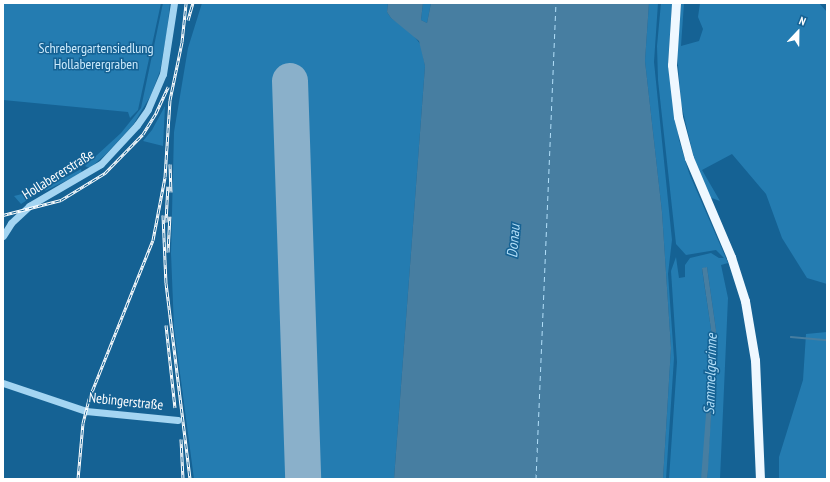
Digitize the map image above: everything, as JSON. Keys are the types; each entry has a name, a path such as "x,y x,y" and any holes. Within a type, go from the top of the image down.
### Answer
{"main road":[{"path":"676,3 672,65 678,117 689,158 731,258 748,312 756,372 760,479"}],"street":[{"name":"Hollabererstraße","path":"3,236 11,223 29,206 101,164 138,125 148,109 163,74 168,54 174,3"},
{"name":"Nebingerstraße","path":"3,383 82,410 178,420"}],"green space":[{"name":"Schrebergartensiedlung Hollaberergraben","path":"3,3 161,3 138,110 130,118 128,112 3,100"},
{"path":"163,3 170,3 167,31 160,71 151,95 133,125 105,155 90,168 87,167 85,166 121,133 141,108"},
{"path":"202,3 388,3 387,12 391,18 410,31 421,45 425,66 394,479 194,479 174,328 171,253 174,132 188,48"},
{"path":"423,3 431,3 427,23 421,20"},
{"path":"649,3 658,3 654,62 672,240 668,274 674,358 666,479 663,479 671,348 662,212 645,61"},
{"path":"661,3 672,3 668,63 679,140 689,173 728,263 721,265 728,298 720,479 707,479 716,330 707,267 702,269 712,336 704,467 701,479 669,479 677,362 671,271 676,257 679,278 685,277 685,265 690,258 711,253 719,258 724,258 716,250 686,255 676,244 658,80 657,46"},
{"path":"681,3 684,3 681,46 699,41 703,29 698,17 700,3 819,3 827,12 827,284 807,278 782,238 766,194 732,154 702,170 720,201 709,197 696,167 681,103 677,52"},
{"path":"165,106 163,146 143,141 152,130"},
{"path":"81,169 82,173 45,191 46,188"},
{"path":"34,191 35,195 21,204 14,196"},
{"path":"827,332 827,479 779,479 779,457 803,380 806,334"}],"water":[{"name":"Donau","path":"388,3 423,3 421,20 427,23 431,3 649,3 645,61 662,212 671,348 663,479 394,479 425,66 419,41 391,18 387,12"},
{"name":"Sammelgerinne","path":"707,267 716,330 708,470 707,479 701,479 712,336 702,268"}],"waterway":[{"path":"791,337 827,340"}],"ferry route":[{"path":"536,479 556,3"}],"runway":[{"path":"290,81 303,479"}],"railway":[{"path":"78,479 83,423 89,399 153,240 165,177 170,100 182,42 186,3"},
{"path":"188,20 193,3"},
{"path":"3,215 61,200 105,173 143,134 156,113 168,87"},
{"path":"170,164 171,192"},
{"path":"166,222 168,186"},
{"path":"163,215 166,283 190,479"},
{"path":"168,252 170,216"},
{"path":"166,325 175,408"},
{"path":"181,439 183,479"}]}
